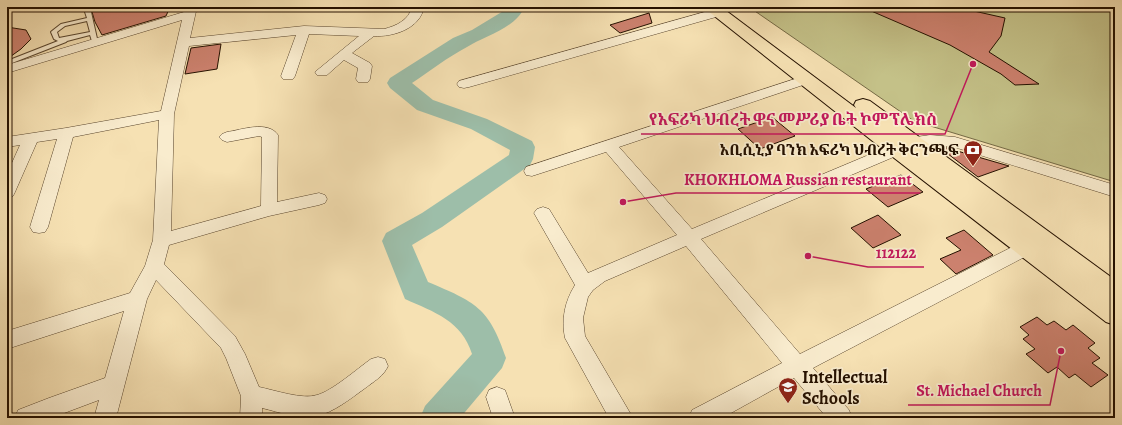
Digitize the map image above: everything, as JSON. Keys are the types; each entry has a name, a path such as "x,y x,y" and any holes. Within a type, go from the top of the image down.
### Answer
{"main road":[{"path":"725,12 807,79 1115,293"},
{"path":"725,12 905,146 1028,247 1115,314"}],"street":[{"path":"183,43 304,30 370,34 385,33 401,28 413,18 418,7"},
{"path":"7,69 94,38 190,10 168,114 162,240 154,266 137,299 105,418"},
{"path":"464,84 725,12"},
{"path":"288,76 304,30"},
{"path":"322,72 370,34"},
{"path":"343,54 364,66 363,79"},
{"path":"532,171 807,79"},
{"path":"7,142 66,134 168,114"},
{"path":"227,137 261,131 270,135 269,210"},
{"path":"39,227 66,134"},
{"path":"7,192 31,138"},
{"path":"622,418 608,397 573,332 576,304 579,294 586,285 598,276 905,146 930,140 954,142 1115,191"},
{"path":"609,145 689,237 841,418"},
{"path":"162,240 269,210 319,199"},
{"path":"543,213 586,285"},
{"path":"700,418 797,366 1028,247"},
{"path":"154,266 228,342 235,354 252,396 251,418"},
{"path":"7,340 137,299"},
{"path":"252,396 304,406 317,406 327,401 378,366"},
{"path":"26,418 49,408 114,385"},
{"path":"497,397 504,418"}],"lane":[{"path":"88,12 94,38 67,40 57,39 54,32 63,25 89,19"},
{"path":"7,63 67,40"}],"shaded area":[{"path":"749,7 1115,7 1115,182 914,121"}],"building":[{"path":"87,7 170,7 166,16 102,35 95,22 92,12"},
{"path":"862,7 956,7 1005,18 1001,36 989,52 1039,84 1015,85 1001,74 950,45"},
{"path":"649,13 652,23 620,33 610,25"},
{"path":"7,27 26,30 31,39 21,49 7,59"},
{"path":"221,44 217,69 185,74 191,48"},
{"path":"772,117 795,136 760,149 738,129"},
{"path":"939,147 947,148 1009,166 978,177"},
{"path":"901,175 923,192 888,207 866,189"},
{"path":"878,215 901,235 873,248 851,228"},
{"path":"964,230 993,255 956,274 940,259 961,250 946,238"},
{"path":"1037,317 1047,325 1054,321 1066,330 1073,325 1095,343 1088,348 1100,358 1092,363 1108,375 1091,387 1075,374 1069,378 1057,367 1048,373 1026,354 1035,349 1023,339 1029,335 1020,327"}],"waterway":[{"path":"438,418 490,358 479,330 471,321 453,307 416,290 396,241 432,220 521,159 523,147 479,124 425,105 398,83 460,42 479,34 513,13 515,7"}],"place":[{"name":"የአፍሪካ ህብረት ዋና መሥሪያ ቤት ኮምፕሌክስ","path":"973,64"},
{"name":"አቢሲኒያ ባንክ አፍሪካ ህብረት ቅርንጫፍ","path":"973,167"},
{"name":"KHOKHLOMA Russian restaurant","path":"623,202"},
{"name":"112122","path":"808,256"},
{"name":"St. Michael Church","path":"1061,351"},
{"name":"Intellectual Schools","path":"788,404"}]}
